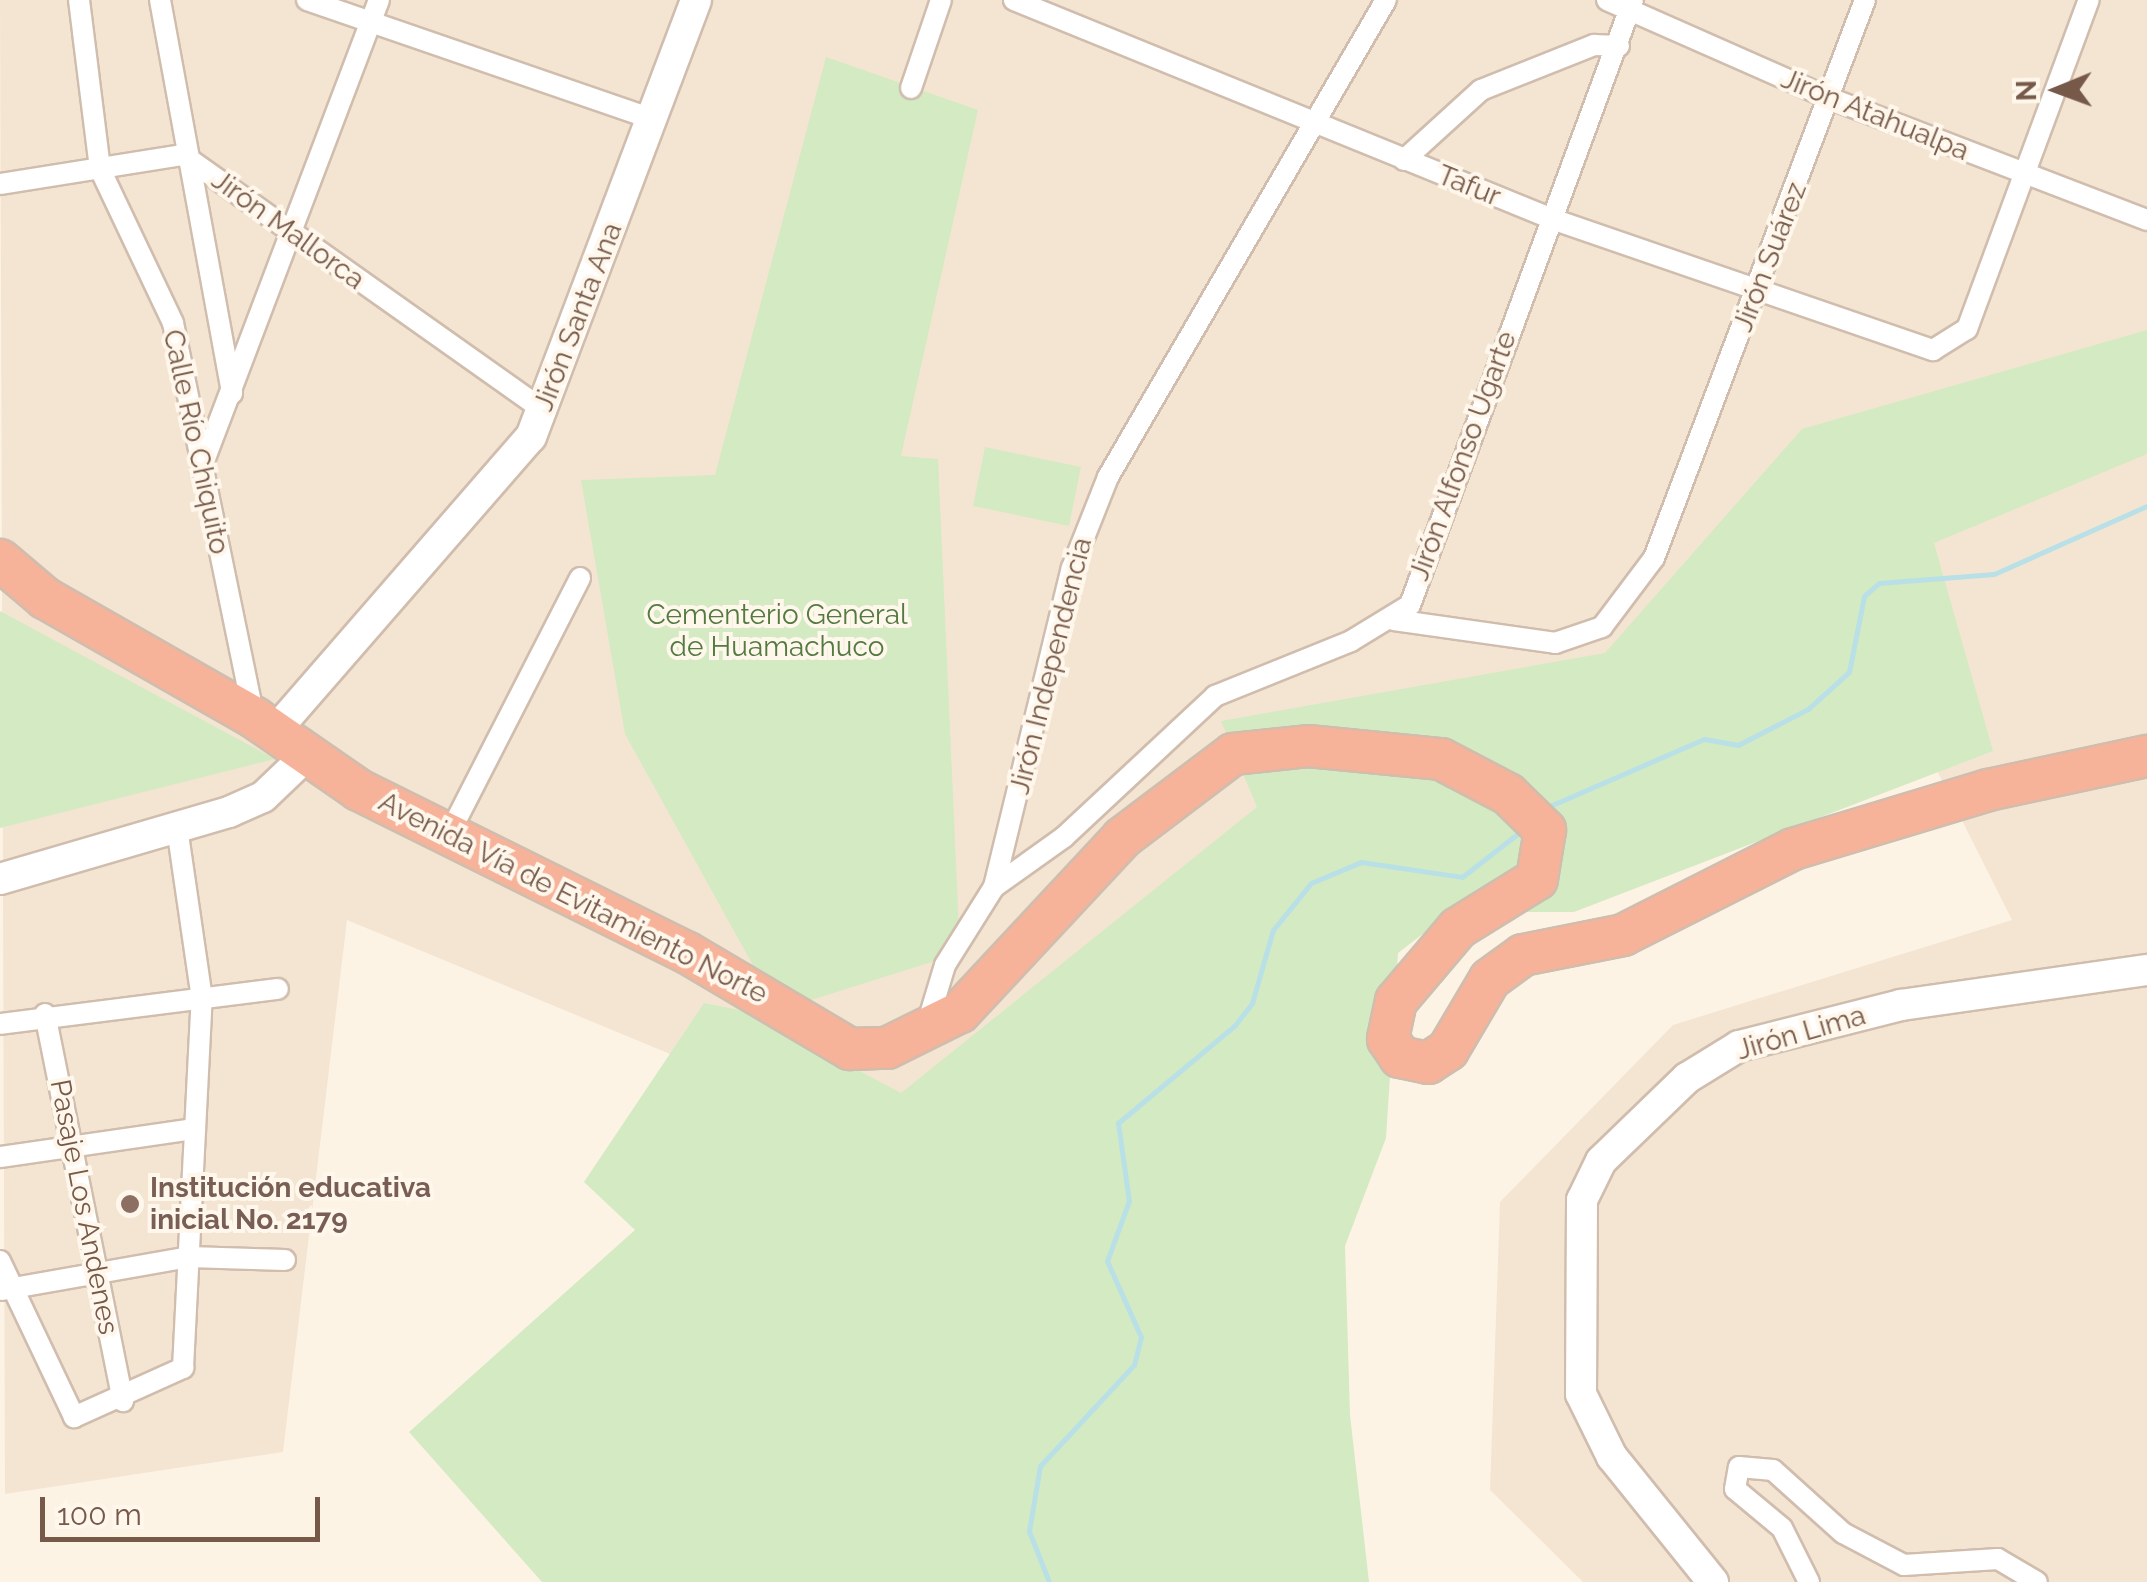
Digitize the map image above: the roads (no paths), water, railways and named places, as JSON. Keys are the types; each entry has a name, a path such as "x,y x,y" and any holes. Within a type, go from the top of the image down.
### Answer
{"highway":[{"name":"Avenida Vía de Evitamiento Norte","path":"0,560 45,598 265,725 447,838 686,952 850,1049 886,1048 925,1031 996,978 1122,838 1233,754 1389,748 1441,758 1508,794 1545,830 1537,880 1458,928 1411,978 1388,1021 1400,1057 1428,1063 1448,1050 1474,998 1523,954 1623,935 1738,869 1793,849 1988,790 2147,756"}],"street":[{"name":"Calle Río Chiquito","path":"79,0 100,169 173,323 201,469 265,725"},
{"path":"160,0 183,155 232,393"},
{"path":"307,0 652,119"},
{"path":"201,469 295,237 379,0"},
{"name":"Jirón Santa Ana","path":"265,725 544,411 696,0"},
{"path":"911,88 942,0"},
{"name":"Tafur","path":"1014,0 1555,220 1757,294 1933,350 1968,329 2027,177"},
{"name":"Jirón Independencia","path":"925,1031 945,965 994,887 1072,568 1108,477 1386,0"},
{"name":"Jirón Atahualpa","path":"1608,0 1631,6 1829,98 2147,220"},
{"name":"Jirón Suárez","path":"1394,620 1444,632 1584,638 1654,558 1865,0"},
{"path":"2027,177 2089,0"},
{"name":"Jirón Alfonso Ugarte","path":"1394,620 1410,606 1631,6"},
{"path":"1404,160 1482,90 1594,45 1619,46"},
{"name":"Jirón Mallorca","path":"0,184 183,155 544,411"},
{"path":"447,838 580,578"},
{"path":"994,887 1064,836 1216,696 1394,620"},
{"path":"0,879 177,828 263,797 308,754"},
{"path":"0,1261 6,1289 74,1417 123,1401 183,1368 202,999 177,828"},
{"name":"Jirón Lima","path":"1713,1582 1612,1457 1581,1394 1582,1200 1601,1161 1687,1078 1739,1046 1901,1005 2147,970"},
{"path":"0,1024 46,1014 278,989"},
{"name":"Pasaje Los Andenes","path":"46,1014 123,1401"},
{"path":"0,1156 71,1140 195,1129"},
{"path":"6,1289 96,1267 189,1257 285,1260"},
{"path":"1809,1582 1782,1528 1735,1489 1739,1467 1773,1470 1842,1533 1904,1565 1998,1560 2037,1582"}],"waterway":[{"path":"1543,809 1704,739 1738,745 1808,709 1849,672 1864,596 1879,583 1994,574 2147,506"},
{"path":"1049,1582 1029,1531 1040,1466 1134,1365 1141,1337 1107,1261 1129,1201 1118,1123 1235,1025 1252,1003 1273,930 1311,883 1361,862 1462,877 1521,831"}],"place":[{"name":"Institución educativa inicial No. 2179","path":"130,1204"}],"park label":[{"name":"Cementerio General de Huamachuco","path":"777,631"}]}
